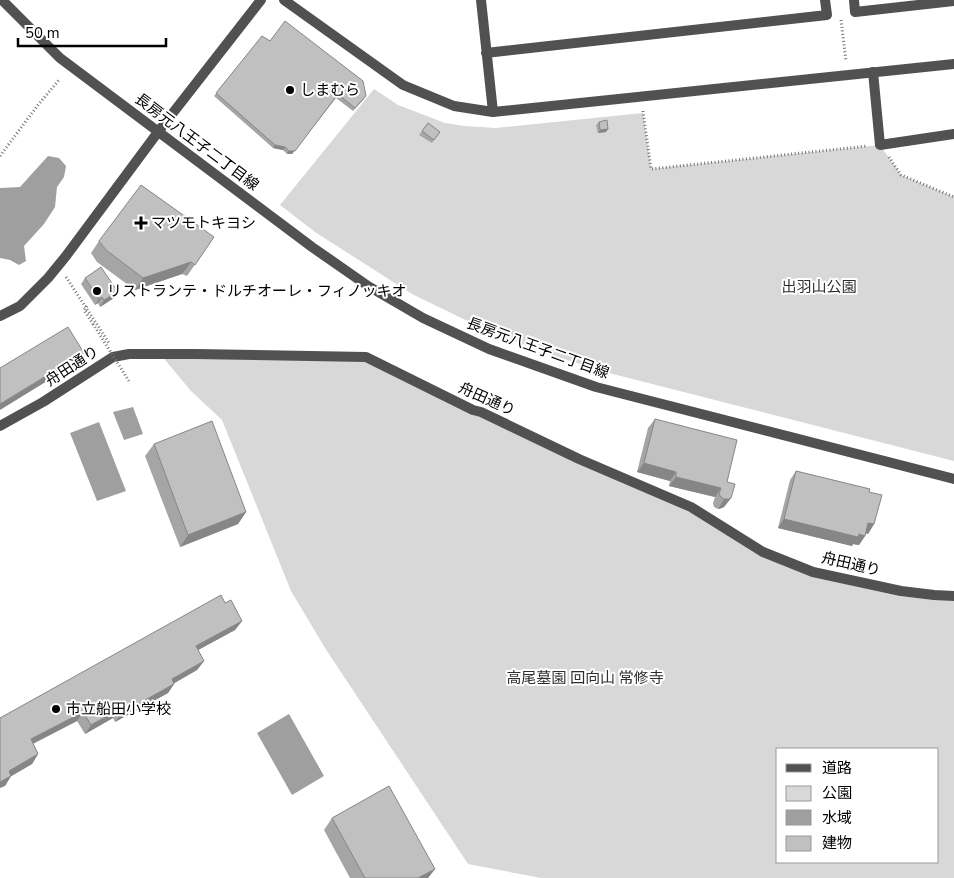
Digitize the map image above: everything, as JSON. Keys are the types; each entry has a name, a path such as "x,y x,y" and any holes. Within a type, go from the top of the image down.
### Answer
{"street":[{"name":"長房元八王子二丁目線","path":"2,0 60,58 312,247 368,286 423,318 489,349 596,387 954,479"},
{"path":"0,316 20,306 48,278 261,0"},
{"path":"284,0 404,85 454,106 493,112 954,64"},
{"path":"481,0 493,112"},
{"path":"486,53 827,16 825,0"},
{"path":"854,0 855,12 954,1"},
{"path":"873,72 880,145 954,134"},
{"name":"舟田通り","path":"0,426 43,402 113,357 118,356 129,354 195,354 366,357 472,410 481,412 579,459 691,507 763,552 813,572 901,591 954,596"}],"path":[{"path":"841,18 847,74"},
{"path":"0,156 59,80"},
{"path":"641,98 651,170 880,145 902,175 954,197"},
{"path":"66,276 118,356"},
{"path":"86,306 84,310 129,381"}],"green space":[{"name":"出羽山公園","path":"374,89 398,105 445,123 464,126 496,128 643,113 651,169 880,145 901,175 954,197 954,461 609,373 548,354 484,329 412,294 315,232 280,205"},
{"name":"高尾墓園 回向山 常修寺","path":"161,355 366,357 691,507 763,552 813,572 954,596 954,878 541,878 468,864 325,648 291,591 222,420 191,391"}],"water":[{"path":"48,156 59,158 66,166 64,177 57,187 55,207 44,224 24,246 26,261 19,265 10,260 0,258 0,188 20,187"},
{"path":"133,407 143,434 124,440 113,412"},
{"path":"99,422 126,491 97,501 70,433"},
{"path":"289,714 324,776 292,795 257,733"}],"building":[{"name":"しまむら","path":"285,21 363,81 366,96 355,108 338,94 295,151 289,151 285,147 275,145 216,93 262,36 270,41"},
{"path":"607,120 608,129 600,130 599,122"},
{"path":"428,123 440,132 434,140 422,131"},
{"name":"マツモトキヨシ","path":"141,185 214,237 195,265 191,262 143,278 106,250 99,241"},
{"path":"101,267 118,292 104,300 102,297 99,299 85,278"},
{"path":"68,327 84,353 0,404 0,368"},
{"path":"655,419 737,440 727,482 735,484 731,498 724,499 721,497 719,494 721,488 676,477 676,472 644,463"},
{"path":"212,421 246,512 188,535 154,444"},
{"path":"796,471 870,489 869,492 882,495 874,524 868,523 865,536 859,534 858,537 784,519"},
{"path":"221,595 225,603 231,600 242,621 196,646 204,661 172,679 174,684 122,713 120,709 91,725 83,712 31,739 38,754 9,771 11,776 0,782 0,718"},
{"path":"389,786 435,869 418,878 365,878 332,818"}],"place":[{"name":"しまむら","path":"290,90"},
{"name":"マツモトキヨシ","path":"141,223"},
{"name":"リストランテ・ドルチオーレ・フィノッキオ","path":"97,291"},
{"name":"市立船田小学校","path":"56,709"}]}
